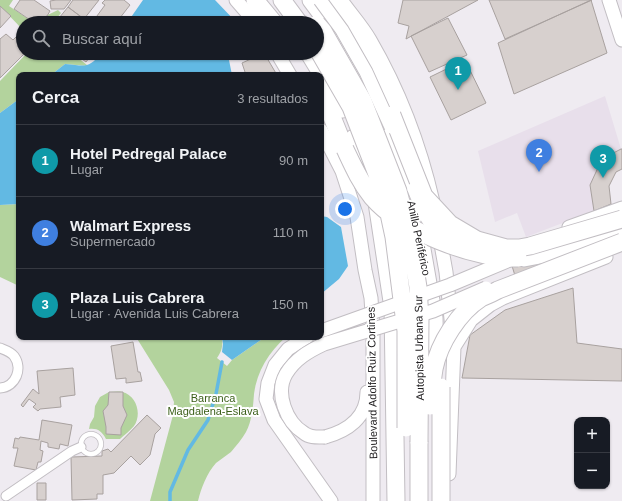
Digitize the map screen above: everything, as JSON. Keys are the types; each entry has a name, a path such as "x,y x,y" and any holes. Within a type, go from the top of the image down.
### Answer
{"highway":[{"path":"255,0 268,16"},
{"path":"268,0 281,16"},
{"path":"282,0 294,16"},
{"name":"Autopista Urbana Sur","path":"298,0 311,16"},
{"name":"Anillo Periférico","path":"311,0 323,16"},
{"path":"327,0 348,26 374,74 392,114 424,196 450,224 477,240 506,248 524,247 622,218"},
{"name":"Anillo Periférico","path":"324,17 332,28 372,98 407,185 415,209 434,318 435,501"},
{"name":"Autopista Urbana Sur","path":"324,33 363,101 398,191 409,231 417,273 420,319 420,501"},
{"path":"300,60 308,72"},
{"path":"313,60 320,72"},
{"name":"Autopista Urbana Sur","path":"324,60 352,107 385,194 394,237 406,331 406,501"},
{"path":"324,78 344,111 376,196 393,308 396,501"},
{"path":"324,101 358,179 372,197 400,222 451,245 496,257 524,258 561,251 622,228"},
{"path":"424,258 428,180"},
{"path":"419,442 430,408 434,367 446,337 457,320 469,308 481,299 498,290 622,242"},
{"path":"440,501 442,340 444,325 454,310 467,297"}],"main road":[{"path":"236,0 250,16"},
{"path":"320,0 342,30 366,72 391,126 424,214 435,229 447,236 482,249 505,254 523,254"},
{"path":"340,0 369,39 397,93 413,133 428,180 446,272 454,347 449,501"},
{"path":"609,0 622,40"},
{"path":"281,60 288,72"},
{"name":"Boulevard Adolfo Ruiz Cortines","path":"324,136 342,171 357,217 371,298 373,329 373,501"},
{"path":"437,222 474,243 483,245 505,245 541,237 622,208"},
{"path":"324,330 450,285 523,254 622,218"},
{"path":"373,345 367,371 367,397 361,414 347,428 336,434 325,437 313,437 304,433 290,419 283,403 281,390 285,375 294,363 307,352 324,344 433,310 552,261 622,239"},
{"path":"454,347 471,320 503,298 622,251"},
{"path":"302,340 288,349 275,365 268,383 266,399 274,420 331,501"}],"street":[{"path":"0,348 11,353 17,361 18,371 11,384 0,388"},
{"path":"6,497 72,450 81,447"}],"lane":[{"path":"88,434 96,435 101,442 99,450 94,454 85,452 81,447 82,439 88,434"}],"shaded area":[{"path":"605,96 621,149 602,159 590,185 594,211 526,237 517,213 495,222 478,151"}],"green space":[{"path":"0,0 13,0 9,6 24,16 16,16 16,23 0,6"},
{"path":"58,10 61,13 59,16 46,16"},
{"path":"20,60 81,60 87,65 91,65 87,66 65,64 55,72 16,72 16,101 0,113 0,81"},
{"path":"16,204 16,285 0,277 0,205"},
{"name":"Barranca Magdalena-Eslava","path":"138,340 222,340 222,348 217,358 227,366 232,360 261,340 283,340 274,349 261,370 254,394 251,419 246,432 231,452 216,463 210,471 198,501 150,501 173,415 174,402 169,390"},
{"path":"109,392 120,392 127,394 137,406 138,416 134,426 120,439 106,439 99,431 89,429 94,417 95,406 100,397"}],"water":[{"path":"143,0 215,0 230,16 132,16"},
{"path":"95,60 229,60 231,72 55,72 65,64 82,66"},
{"path":"16,101 16,204 0,205 0,113"},
{"path":"324,216 341,227 348,266 339,279 324,292"},
{"path":"222,340 261,340 232,360 222,352"}],"building":[{"path":"20,0 34,0 50,11 47,16 24,16 14,9"},
{"path":"71,0 64,9 51,9 50,1"},
{"path":"73,0 99,0 86,16 80,16 68,7"},
{"path":"105,0 124,0 130,5 121,16 97,16 105,5 102,3"},
{"path":"403,0 478,0 406,39 409,26 398,23"},
{"path":"489,0 592,0 505,39"},
{"path":"591,0 607,53 514,94 498,43"},
{"path":"0,6 11,16 0,28"},
{"path":"68,7 80,16 61,16"},
{"path":"448,18 467,55 429,72 411,36"},
{"path":"6,34 13,40 16,37 16,60 18,60 0,78 0,39"},
{"path":"249,60 268,60 275,72 245,72 242,63"},
{"path":"465,60 486,103 451,120 430,77"},
{"path":"621,149 622,169 616,172 609,186 611,204 594,211 590,185 602,159"},
{"path":"533,255 539,272 516,279 509,256"},
{"path":"573,288 577,343 622,349 622,381 462,378 470,335 505,310"},
{"path":"133,342 138,372 140,372 142,381 126,383 126,378 116,379 111,346"},
{"path":"73,368 75,395 60,397 61,407 40,409 38,411 33,407 36,404 29,399 23,407 21,405 33,389 39,394 37,371"},
{"path":"109,392 123,392 123,406 127,415 121,428 121,435 106,434 103,411 108,405"},
{"path":"147,415 161,428 155,434 150,455 140,465 131,456 114,473 103,475 103,494 97,494 97,499 72,500 71,457 102,456 102,451 108,449 111,452"},
{"path":"42,420 72,425 68,446 60,444 59,449 48,447 48,443 41,441 40,450 43,451 41,462 38,462 36,470 14,466 18,448 13,448 15,438 19,439 20,437 39,440"},
{"path":"37,483 46,483 46,500 37,500"}],"waterway":[{"path":"170,501 170,492 188,450 208,420 216,394 222,362"}],"place":[{"name":"Hotel Pedregal Palace","path":"458,90"},
{"name":"Walmart Express","path":"539,172"},
{"name":"Plaza Luis Cabrera","path":"603,178"}]}
